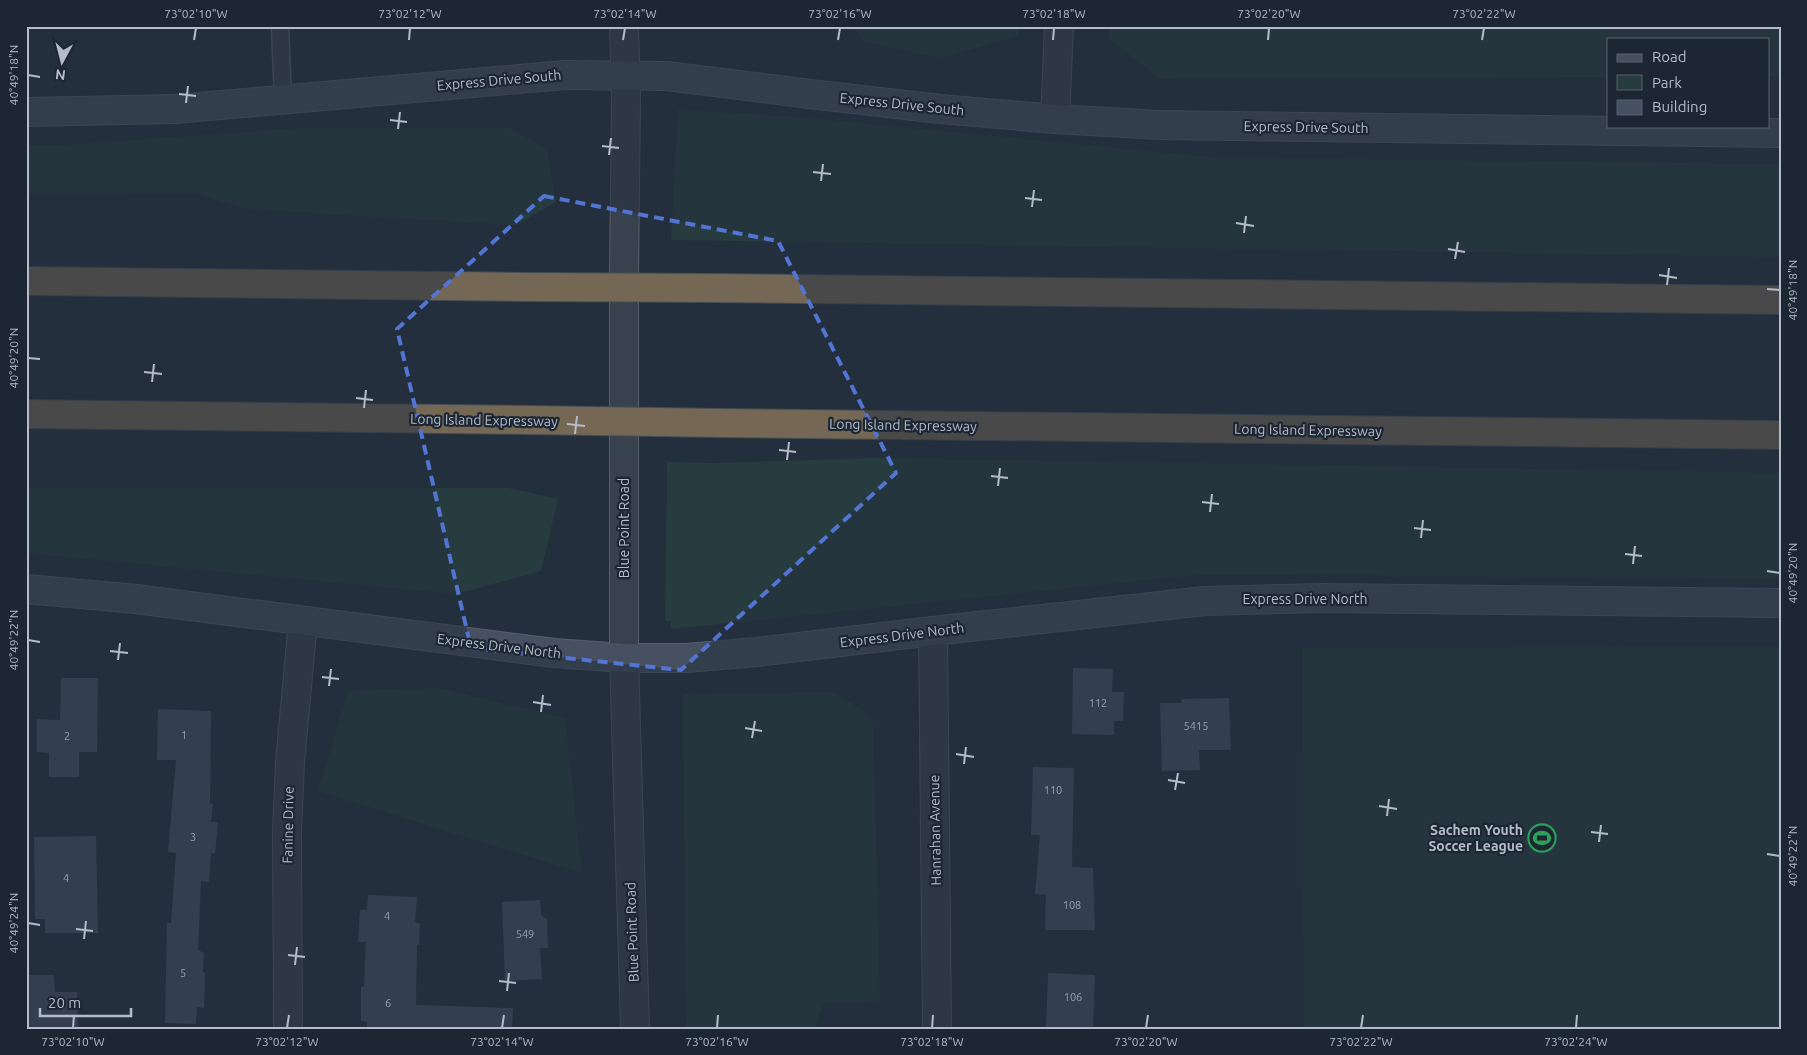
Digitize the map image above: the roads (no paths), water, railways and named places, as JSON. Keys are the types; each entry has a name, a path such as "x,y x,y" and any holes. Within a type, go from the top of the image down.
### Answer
{"highway":[{"path":"26,281 1781,300"},
{"name":"Long Island Expressway","path":"26,414 1781,435"}],"main road":[{"name":"Express Drive South","path":"26,112 175,109 565,75 625,74 685,78 819,96 940,109 1055,119 1159,125 1781,133"},
{"name":"Express Drive North","path":"26,589 136,599 527,650 624,658 686,658 757,652 1205,601 1262,599 1781,603"}],"street":[{"name":"Blue Point Road","path":"624,26 624,658 635,1029"},
{"path":"1055,119 1059,26"},
{"name":"Fanine Drive","path":"288,1029 287,832 303,621"},
{"name":"Hanrahan Avenue","path":"933,631 937,1029"}],"lane":[{"path":"280,26 283,100"}],"place":[{"name":"Sachem Youth Soccer League","path":"1542,838"}]}
